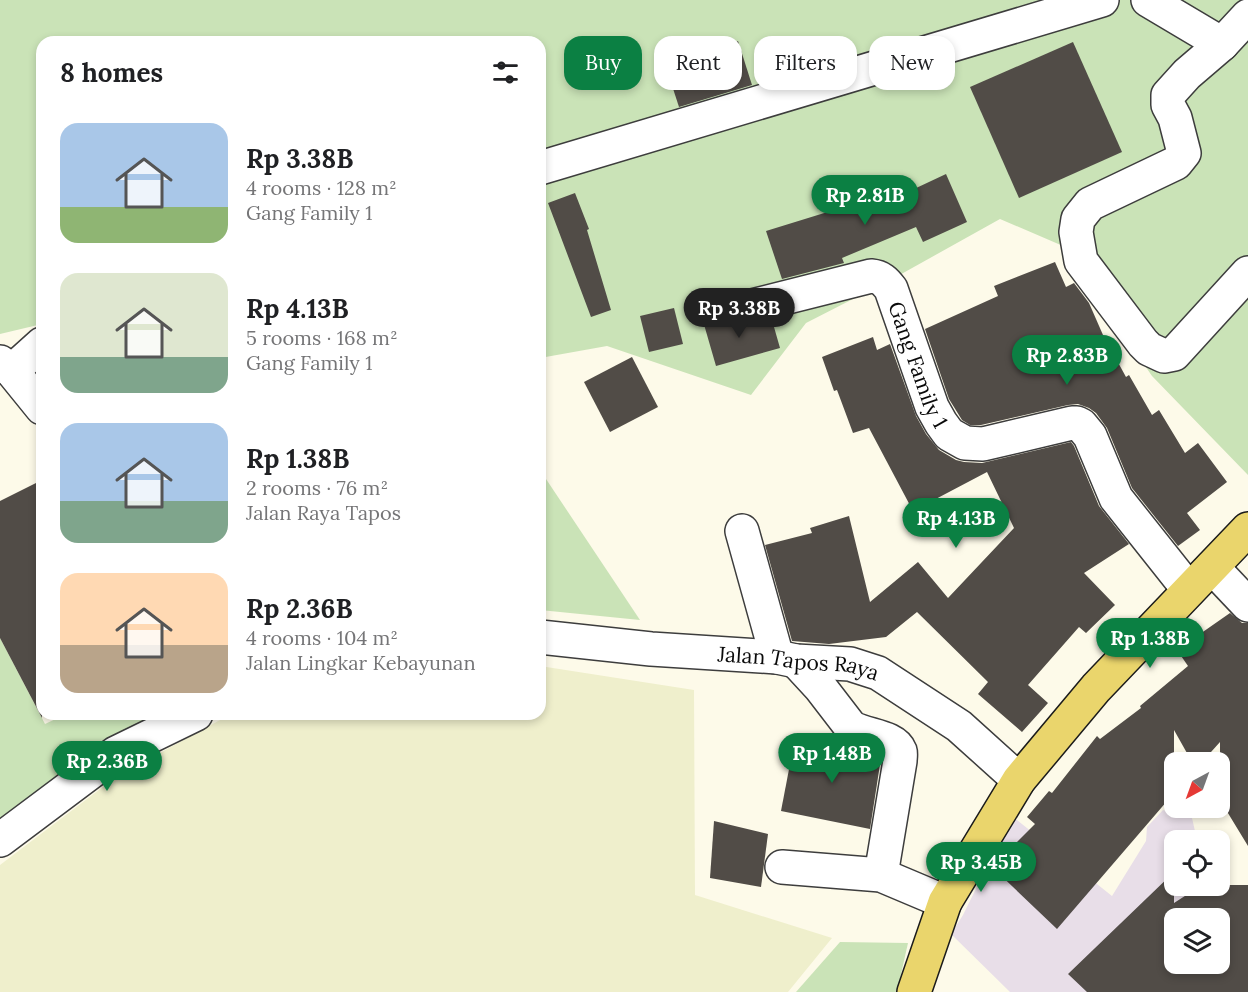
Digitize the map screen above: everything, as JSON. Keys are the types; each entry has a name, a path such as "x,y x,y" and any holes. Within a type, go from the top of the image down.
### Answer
{"main road":[{"path":"914,992 945,902 1019,780 1096,688 1248,529"}],"street":[{"path":"546,166 1102,0"},
{"path":"1148,0 1222,44"},
{"path":"1248,16 1168,95 1168,105 1175,118 1184,153 1176,163 1090,204 1078,219 1076,232 1081,261 1149,350 1164,356 1174,354 1248,273"},
{"name":"Gang Family 1","path":"748,307 870,276 883,280 891,289 932,407 949,434 965,443 983,444 1072,423 1081,425 1090,436 1116,498 1189,590"},
{"path":"20,359 36,395"},
{"path":"742,531 787,659 820,687 856,731 891,741 900,751 881,875"},
{"path":"1212,567 1248,605"},
{"name":"Jalan Tapos Raya","path":"546,639 850,664 878,673 959,726 1019,780"},
{"path":"0,840 116,753 184,720"},
{"path":"782,867 881,875 945,902"}],"shaded area":[{"path":"1163,810 1164,818 1192,818 1195,830 1164,830 1164,896 1230,896 1230,889 1248,911 1248,992 1010,992 951,934 963,915 1012,816 1112,896 1146,841 1147,827"}],"green space":[{"path":"0,0 1248,0 1248,475 1152,376 1063,246 1000,219 896,277 806,323 751,395 607,346 546,357 546,36 36,36 36,325 0,334"},
{"path":"546,479 640,620 546,611"},
{"path":"0,638 36,707 36,720 43,720 45,724 53,720 162,720 0,823"},
{"path":"546,667 694,690 695,895 832,938 788,992 0,992 0,865 116,777 220,720 546,720"},
{"path":"840,942 908,943 897,992 796,992"}],"building":[{"path":"1073,42 1122,152 1019,198 970,87"},
{"path":"742,54 752,85 742,88"},
{"path":"673,90 735,90 679,107"},
{"path":"946,174 967,222 923,242 916,227 842,258 844,263 782,279 766,231 847,206 846,203 891,184 897,197"},
{"path":"575,193 589,229 587,230 611,310 591,317 548,203"},
{"path":"1055,262 1066,287 1074,283 1089,303 1126,377 1129,375 1152,415 1159,410 1185,453 1198,443 1227,482 1187,513 1200,530 1178,546 1132,488 1107,428 1096,413 1089,408 1078,404 1068,405 981,425 970,425 962,420 949,399 925,329 998,296 994,286"},
{"path":"674,308 683,344 649,352 640,316"},
{"path":"731,313 735,320 743,325 772,320 780,348 716,366 703,321"},
{"path":"873,337 877,350 890,344 916,416 926,434 939,450 956,460 982,463 1071,442 1099,506 1129,544 1084,573 1115,605 1086,633 1079,627 1028,685 1048,703 1022,732 978,694 988,682 917,612 886,637 829,644 792,641 765,545 812,533 810,528 849,516 870,602 918,562 948,598 1014,528 987,472 913,511 869,428 853,433 822,357"},
{"path":"632,357 658,407 610,432 584,382"},
{"path":"36,483 36,707 0,638 0,501"},
{"path":"1230,613 1242,623 1248,623 1248,846 1230,816 1230,752 1220,752 1220,742 1211,752 1186,752 1174,730 1174,752 1164,752 1164,805 1057,929 992,867 1035,824 1027,817 1049,791 1052,793 1097,736 1100,739 1141,708 1140,706 1188,666 1177,650"},
{"path":"795,738 860,751 881,758 870,829 781,811"},
{"path":"714,821 768,834 761,887 710,878"},
{"path":"1164,882 1164,896 1174,896 1174,903 1185,896 1230,896 1230,885 1248,885 1248,992 1087,992 1068,974"}]}
